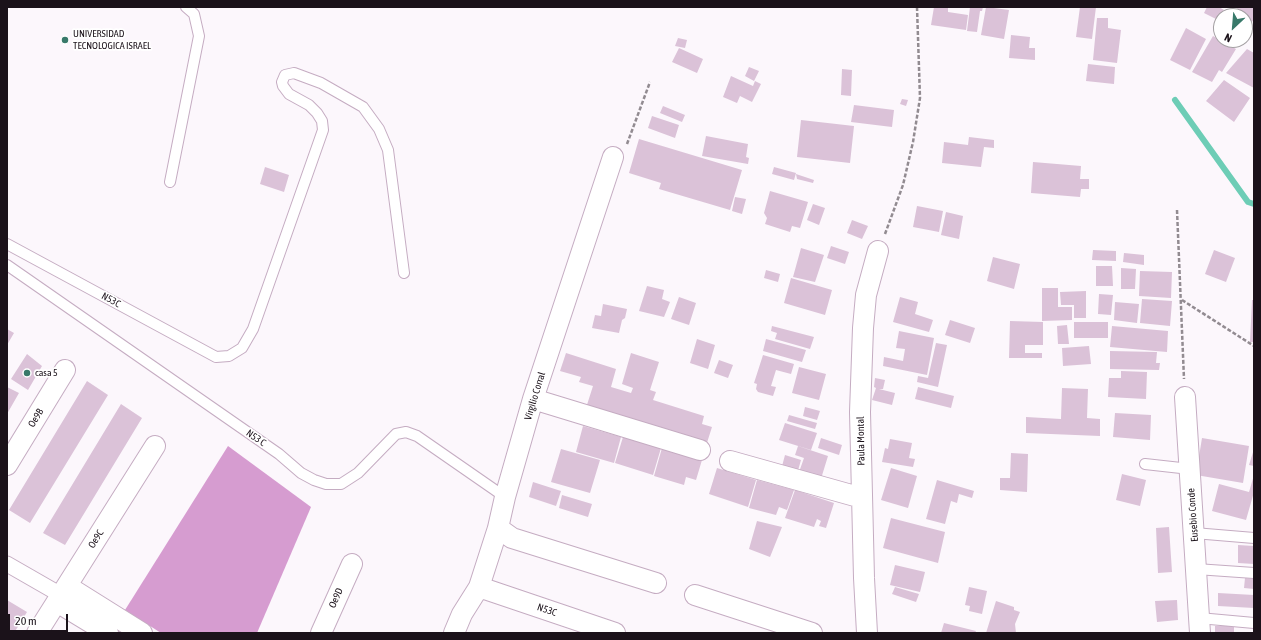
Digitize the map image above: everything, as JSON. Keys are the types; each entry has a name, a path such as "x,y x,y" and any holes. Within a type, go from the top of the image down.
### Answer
{"street":[{"name":"Virgilio Corral","path":"454,633 462,614 479,587 498,528 505,497 533,400 613,157"},
{"name":"Paula Montal","path":"867,633 860,412 864,315 869,280 878,251"},
{"name":"Oe9B","path":"7,465 65,370"},
{"name":"Eusebio Conde","path":"1185,397 1200,626"},
{"path":"533,400 700,450"},
{"name":"Oe9C","path":"37,633 155,446"},
{"path":"730,461 862,498"},
{"path":"498,528 512,538 656,583"},
{"path":"7,552 9,558 7,563 62,594 142,633"},
{"name":"Oe9D","path":"321,633 352,564"},
{"name":"N53C","path":"479,587 615,633"},
{"path":"62,594 108,633"},
{"path":"695,595 812,633"}],"lane":[{"path":"170,182 199,36 194,14 186,7"},
{"name":"N53C","path":"7,244 216,357 229,356 242,348 253,329 323,130 322,121 317,113 309,105 289,94 283,86 284,78 288,73 303,75 340,92 363,107 379,129 388,150 404,273"},
{"name":"N53 C","path":"7,265 272,449 301,473 314,480 326,484 340,484 358,473 396,434 406,432 417,436 505,497"},
{"path":"1145,464 1190,469"},
{"path":"1194,533 1254,538"},
{"path":"1196,569 1254,573"},
{"path":"1200,626 1254,623"}],"path":[{"path":"878,251 903,185 913,142 920,98 917,8"},
{"path":"613,157 625,150 650,82"},
{"path":"1177,210 1185,397"},
{"path":"1181,300 1254,346"}],"shaded area":[{"path":"228,446 311,507 257,633 161,633 125,610"}],"building":[{"path":"934,7 948,7 948,12 968,15 966,30 931,25"},
{"path":"970,7 983,7 982,11 980,11 977,32 967,31"},
{"path":"986,7 1009,10 1004,39 981,35"},
{"path":"1080,7 1096,7 1092,39 1076,37"},
{"path":"1207,7 1221,8 1213,8 1213,18 1204,13"},
{"path":"1254,7 1254,22 1253,8 1238,8"},
{"path":"1097,18 1108,18 1108,28 1121,30 1117,63 1093,60"},
{"path":"1186,28 1206,39 1190,70 1170,60"},
{"path":"1011,35 1030,37 1029,48 1035,48 1035,60 1009,58"},
{"path":"1213,36 1213,48 1236,49 1222,72 1219,70 1212,82 1192,72"},
{"path":"678,38 687,40 685,48 675,46"},
{"path":"679,48 703,59 697,73 672,62"},
{"path":"1247,49 1254,53 1254,88 1226,73"},
{"path":"1088,64 1115,67 1114,84 1086,81"},
{"path":"749,67 759,71 754,81 745,76"},
{"path":"842,69 852,70 851,96 841,95"},
{"path":"731,76 753,86 755,81 761,84 752,102 740,96 737,103 723,97"},
{"path":"1224,80 1250,98 1234,122 1206,101"},
{"path":"902,99 908,100 906,106 900,104"},
{"path":"854,105 894,110 892,127 851,122"},
{"path":"663,106 685,115 682,122 660,113"},
{"path":"652,116 679,125 675,138 648,128"},
{"path":"801,120 854,126 850,163 797,157"},
{"path":"706,136 748,144 746,157 749,158 748,164 702,156"},
{"path":"969,137 994,140 994,148 984,147 981,167 942,163 944,142 968,145"},
{"path":"639,139 742,170 730,210 659,189 661,183 629,173"},
{"path":"1033,162 1081,166 1080,179 1089,179 1089,189 1081,189 1080,197 1031,193"},
{"path":"265,167 289,175 284,192 260,184"},
{"path":"774,167 796,173 794,180 772,174"},
{"path":"796,174 814,180 813,183 797,179"},
{"path":"770,191 808,202 800,228 792,226 790,232 765,224 767,218 764,213"},
{"path":"735,197 746,199 742,214 732,211"},
{"path":"813,204 825,208 819,225 807,220"},
{"path":"917,206 943,211 939,232 913,227"},
{"path":"946,212 963,216 959,239 941,235"},
{"path":"852,220 868,226 862,239 847,233"},
{"path":"831,246 849,252 845,264 827,258"},
{"path":"801,248 824,255 815,282 793,277"},
{"path":"1093,250 1116,251 1116,261 1092,260"},
{"path":"1214,250 1235,258 1226,282 1205,274"},
{"path":"1124,253 1144,255 1144,265 1123,262"},
{"path":"993,257 1020,264 1014,289 987,281"},
{"path":"1096,266 1112,266 1113,286 1096,286"},
{"path":"1121,268 1136,269 1135,289 1121,289"},
{"path":"766,270 780,274 778,282 764,278"},
{"path":"1140,271 1172,272 1171,298 1139,296"},
{"path":"791,278 832,290 825,315 784,303"},
{"path":"647,286 664,290 662,299 670,302 664,317 639,311"},
{"path":"1042,288 1058,288 1058,307 1072,307 1072,320 1042,321"},
{"path":"1086,291 1086,318 1074,318 1074,305 1061,305 1060,292"},
{"path":"1099,294 1113,295 1111,315 1098,314"},
{"path":"679,297 696,303 689,325 671,319"},
{"path":"900,297 918,302 915,314 933,320 929,332 893,322"},
{"path":"1142,299 1172,301 1170,326 1140,323"},
{"path":"1252,300 1254,300 1254,342 1250,342"},
{"path":"1115,302 1139,304 1137,323 1114,320"},
{"path":"603,304 627,309 625,318 622,320 619,333 592,328 595,315 601,316"},
{"path":"950,320 975,328 970,343 945,335"},
{"path":"1010,321 1043,322 1043,345 1025,345 1025,353 1042,353 1042,358 1009,358"},
{"path":"1074,322 1108,322 1108,338 1074,338"},
{"path":"1067,325 1069,344 1058,344 1057,326"},
{"path":"772,326 814,337 810,349 775,339 777,333 771,331"},
{"path":"1112,326 1168,331 1167,352 1110,347"},
{"path":"7,329 14,333 7,345"},
{"path":"899,331 934,338 927,375 883,366 884,357 903,361 905,349 896,348"},
{"path":"697,339 715,345 708,369 690,363"},
{"path":"766,339 806,350 802,362 763,351"},
{"path":"936,343 947,345 938,387 917,382 918,376 928,378"},
{"path":"1089,346 1091,364 1063,366 1062,348"},
{"path":"1110,351 1157,352 1156,363 1160,363 1159,370 1110,369"},
{"path":"566,353 616,369 611,387 631,393 633,388 622,384 631,353 659,362 650,390 656,392 653,400 704,416 702,424 712,427 705,449 585,411 593,386 579,382 581,377 560,371"},
{"name":"casa 5","path":"27,354 42,366 28,390 11,379"},
{"path":"763,355 794,364 791,374 776,370 771,386 776,387 773,396 758,392 756,389 757,384 754,383"},
{"path":"719,360 733,365 728,378 714,373"},
{"path":"799,367 826,374 819,400 792,393"},
{"path":"1121,371 1147,372 1146,399 1108,397 1109,378 1121,378"},
{"path":"875,378 885,380 883,389 879,389 895,393 892,405 872,400 876,388 874,387"},
{"path":"87,381 108,395 30,523 9,510"},
{"path":"7,387 19,393 7,414"},
{"path":"918,387 954,396 951,408 915,399"},
{"path":"1062,388 1088,389 1087,418 1100,419 1100,436 1026,433 1026,417 1061,419"},
{"path":"121,404 142,418 65,545 43,533"},
{"path":"805,407 820,411 817,420 803,416"},
{"path":"1115,413 1151,415 1150,440 1113,437"},
{"path":"789,415 817,423 815,429 787,421"},
{"path":"785,423 817,433 811,450 779,440"},
{"path":"583,426 621,437 614,463 576,452"},
{"path":"623,437 661,448 653,475 615,463"},
{"path":"821,438 842,445 839,455 818,448"},
{"path":"1202,438 1249,446 1243,483 1196,475"},
{"path":"890,439 912,443 909,458 915,459 913,467 882,462 885,448 888,449"},
{"path":"798,446 828,456 820,482 798,475 804,458 795,455"},
{"path":"662,448 702,460 696,480 686,477 684,485 654,476"},
{"path":"561,449 600,460 590,493 551,482"},
{"path":"1254,449 1254,466 1249,465"},
{"path":"1011,453 1028,454 1027,492 1000,490 1000,478 1010,478"},
{"path":"785,455 801,460 797,474 781,470"},
{"path":"717,468 756,480 748,507 709,494"},
{"path":"891,468 917,476 908,508 881,500"},
{"path":"1122,474 1146,480 1140,506 1116,500"},
{"path":"1254,475 1254,492 1246,520 1212,511 1219,484 1249,492"},
{"path":"757,480 794,490 787,510 779,507 776,515 749,508"},
{"path":"937,480 974,491 972,498 959,494 957,503 951,501 945,524 926,519"},
{"path":"533,482 561,491 556,506 529,497"},
{"path":"795,490 834,503 826,528 819,526 821,521 817,519 814,527 785,518"},
{"path":"562,495 592,504 588,517 559,508"},
{"path":"891,518 945,532 938,563 883,548"},
{"path":"757,521 782,527 770,557 749,549"},
{"path":"1169,527 1172,572 1158,573 1156,528"},
{"path":"1238,545 1254,546 1254,564 1238,563"},
{"path":"895,565 925,572 920,592 890,585"},
{"path":"1245,578 1254,579 1254,589 1244,588"},
{"path":"895,587 919,594 916,602 892,594"},
{"path":"969,587 987,591 982,614 969,611 970,606 965,605"},
{"path":"1218,593 1254,595 1254,608 1218,606"},
{"path":"7,600 27,612 14,633 7,633"},
{"path":"1177,600 1178,620 1157,622 1155,601"},
{"path":"996,601 1014,607 1014,610 1020,612 1015,624 1016,633 986,633"},
{"path":"944,623 976,631 975,633 941,633"},
{"path":"1215,626 1234,626 1234,633 1215,633"}],"waterway":[{"path":"1175,100 1248,202 1254,204"}],"place":[{"name":"UNIVERSIDAD TECNOLOGICA ISRAEL","path":"65,40"},
{"name":"casa 5","path":"27,373"}]}
